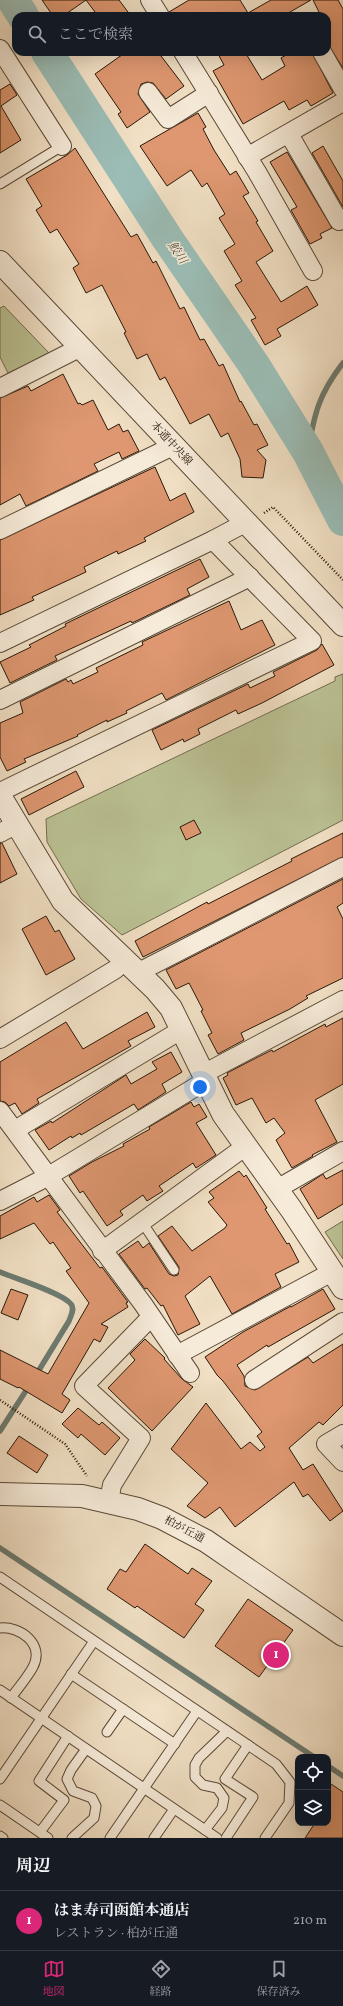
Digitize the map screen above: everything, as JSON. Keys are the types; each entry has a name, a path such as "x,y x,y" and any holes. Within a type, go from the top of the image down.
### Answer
{"street":[{"path":"150,0 158,12"},
{"path":"0,49 62,146"},
{"path":"186,56 247,156 313,271"},
{"path":"324,56 343,89"},
{"path":"148,92 168,119 209,93"},
{"path":"247,156 289,134 343,102"},
{"path":"289,134 339,222"},
{"name":"本通中央線","path":"0,262 343,626"},
{"path":"0,388 81,347"},
{"path":"0,530 173,446"},
{"path":"0,643 213,540 251,528"},
{"path":"0,792 312,641 213,540"},
{"path":"0,700 250,577"},
{"path":"0,796 8,828 63,901 137,973 156,989 171,1008 223,1114 277,1188 338,1280 177,1355"},
{"path":"137,973 343,867"},
{"path":"0,1039 116,969"},
{"path":"0,1201 47,1177 205,1077 343,1000"},
{"path":"15,1130 182,1030"},
{"path":"0,1111 151,1317 190,1373"},
{"path":"102,1251 246,1146"},
{"path":"277,1188 343,1151"},
{"path":"109,1501 112,1485 141,1438 84,1386 151,1317"},
{"path":"254,1380 343,1322"},
{"path":"343,1434 326,1444 343,1462"},
{"name":"柏が丘通","path":"0,1494 60,1495 109,1501 138,1509 183,1528 206,1542 343,1635"}],"lane":[{"path":"0,184 62,146"},
{"path":"142,1222 174,1270"},
{"path":"0,1577 276,1764 290,1782 289,1803 265,1838"},
{"path":"0,1628 20,1630 32,1640 36,1655 34,1666 11,1698"},
{"path":"0,1779 94,1641"},
{"path":"71,1674 174,1744"},
{"path":"0,1690 217,1838"},
{"path":"107,1732 123,1709"},
{"path":"110,1838 197,1711"},
{"path":"205,1830 222,1808 224,1798 217,1788 203,1785 195,1777 195,1765 199,1758 227,1731"},
{"path":"40,1832 64,1800 38,1781 68,1736"},
{"path":"226,1838 252,1797 225,1779 248,1745"},
{"path":"72,1838 94,1818 96,1806 92,1798 73,1791 67,1779 71,1770 86,1749"},
{"path":"0,1805 48,1838"},
{"path":"154,1838 174,1809"}],"path":[{"path":"0,1400 65,1444 85,1472 89,1482"}],"green space":[{"path":"4,306 50,354 8,373 0,357 0,308"},
{"path":"343,674 343,820 122,935 81,899 47,842 46,819 335,681 335,677"},
{"path":"343,1221 343,1259 325,1232"}],"building":[{"path":"42,0 86,0 69,12 50,12"},
{"path":"86,0 119,0 128,12 95,12"},
{"path":"189,0 240,0 247,12 169,12"},
{"path":"271,0 311,0 290,12 250,12"},
{"path":"313,0 338,0 343,9 343,68 331,49 331,12 319,12"},
{"path":"120,56 161,56 184,86 166,99 153,83 147,82 141,84 138,94 150,112 127,128 118,114 121,112 95,74"},
{"path":"219,56 247,56 262,80 285,66 281,58 284,56 314,56 333,93 311,106 307,100 289,110 284,101 243,124 213,71 224,65"},
{"path":"10,84 17,95 1,106 21,140 0,153 0,90"},
{"path":"198,113 206,127 203,129 214,150 230,175 236,171 249,193 243,196 273,251 256,262 281,302 307,286 318,305 277,329 281,336 265,345 251,320 256,318 235,285 242,281 224,251 235,244 219,218 225,214 207,183 202,187 191,170 167,186 140,146"},
{"path":"323,146 343,181 343,207 312,153"},
{"path":"75,148 131,237 137,234 153,263 156,261 180,309 184,307 200,340 204,339 219,366 223,364 240,402 241,401 254,425 257,424 268,445 257,450 266,460 263,478 242,477 240,459 228,433 221,437 209,414 190,424 165,377 160,380 147,354 137,359 124,333 126,332 102,285 86,293 73,268 79,264 57,229 50,233 36,210 42,206 26,179 67,155"},
{"path":"287,152 332,228 320,234 322,238 310,244 291,210 297,207 270,162"},
{"path":"63,374 78,404 80,403 82,405 93,400 108,430 119,424 123,432 128,430 139,451 122,459 119,452 94,464 98,471 26,506 20,494 0,505 0,398 28,386 31,391"},
{"path":"155,467 170,501 185,493 194,512 144,538 146,541 118,554 117,551 84,567 86,572 32,597 34,600 0,615 0,540"},
{"path":"200,559 209,577 187,589 190,595 132,623 131,621 55,656 57,660 10,683 0,662 31,647 29,645 66,626 65,624"},
{"path":"229,601 241,630 262,620 275,645 166,700 162,693 126,711 127,713 107,722 107,720 77,735 78,736 24,759 26,762 7,771 0,757 0,723 23,713 20,702 66,679 68,682 71,680 73,684 98,672 96,668 143,645 142,642"},
{"path":"322,644 334,665 262,703 238,714 236,710 198,729 200,734 184,742 183,739 161,750 152,730 248,684 250,688 275,676 273,672 317,650"},
{"path":"76,771 84,787 29,815 21,799"},
{"path":"194,820 201,833 186,840 180,827"},
{"path":"343,833 343,857 143,957 135,941 207,902 208,904"},
{"path":"0,843 2,843 17,874 0,883"},
{"path":"343,879 343,903 337,907 343,919 343,978 306,996 308,998 290,1009 241,1033 244,1040 218,1054 208,1035 212,1033 201,1011 203,1010 189,983 176,989 166,970"},
{"path":"46,916 55,932 59,930 75,959 46,975 22,929"},
{"path":"147,1012 155,1027 128,1041 131,1046 37,1099 39,1103 22,1114 15,1103 9,1106 5,1102 0,1101 0,1062 66,1022 83,1049"},
{"path":"343,1018 343,1084 315,1100 337,1142 312,1155 313,1156 292,1168 276,1140 285,1133 274,1118 266,1123 252,1098 236,1105 223,1078 228,1075 227,1073 272,1050 273,1052 325,1024 326,1027"},
{"path":"171,1052 182,1072 162,1084 166,1092 138,1110 134,1104 81,1135 80,1133 72,1138 71,1136 49,1150 35,1130 51,1121 52,1123 126,1075 131,1084 157,1069 152,1062"},
{"path":"191,1102 194,1107 199,1104 207,1117 196,1123 216,1155 196,1168 193,1163 159,1186 163,1191 147,1201 143,1195 120,1211 123,1215 107,1226 83,1191 80,1193 69,1176 92,1162 124,1146 123,1144 150,1129 149,1127"},
{"path":"343,1170 343,1204 318,1219 300,1189 323,1174 326,1179"},
{"path":"239,1171 244,1177 246,1175 267,1208 265,1209 287,1244 289,1243 299,1262 275,1274 281,1287 232,1314 210,1276 185,1296 200,1324 178,1335 163,1305 161,1306 147,1288 145,1289 119,1254 138,1241 143,1248 149,1243 169,1274 174,1276 178,1275 179,1267 158,1236 172,1226 192,1251 225,1228 227,1225 208,1202 214,1198 209,1192"},
{"path":"49,1195 60,1210 57,1212 100,1268 102,1267 128,1302 126,1303 128,1307 101,1324 108,1327 100,1342 94,1339 62,1394 70,1400 62,1413 19,1387 18,1388 0,1379 0,1350 48,1374 89,1303 66,1271 71,1268 53,1242 50,1244 34,1223 0,1239 0,1216 34,1197 37,1202"},
{"path":"11,1289 28,1295 18,1320 1,1313"},
{"path":"323,1289 335,1309 268,1347 267,1345 237,1365 244,1376 245,1386 255,1390 308,1357 313,1363 343,1344 343,1405 323,1425 319,1422 289,1448 303,1470 313,1464 343,1511 330,1521 308,1494 303,1497 294,1482 235,1527 220,1507 205,1518 187,1506 208,1483 171,1449 206,1403 241,1449 250,1442 260,1451 265,1447 257,1436 262,1432 217,1375 205,1357 243,1332"},
{"path":"145,1339 165,1358 164,1359 182,1379 193,1387 152,1431 108,1388 135,1360 130,1354"},
{"path":"78,1408 99,1425 102,1422 120,1438 105,1455 81,1434 78,1438 62,1424"},
{"path":"19,1436 48,1455 37,1473 7,1453"},
{"path":"145,1544 188,1574 192,1568 212,1581 195,1604 204,1610 184,1638 137,1606 135,1608 107,1589 120,1569 126,1572"},
{"path":"248,1599 293,1630 259,1677 215,1646"},
{"path":"331,1784 343,1792 343,1838 305,1838 313,1826 331,1826"}],"waterway":[{"name":"鮫川","path":"13,0 20,12"},
{"name":"鮫川","path":"50,56 167,238 254,365 308,452 343,520"},
{"path":"308,452 315,415 328,385 343,363"},
{"path":"0,1272 58,1295 71,1304 73,1308 69,1321 36,1375"},
{"path":"0,1431 29,1386"},
{"path":"0,1548 309,1754"},
{"path":"331,1768 343,1776"}],"place":[{"name":"はま寿司函館本通店","path":"276,1655"}]}
